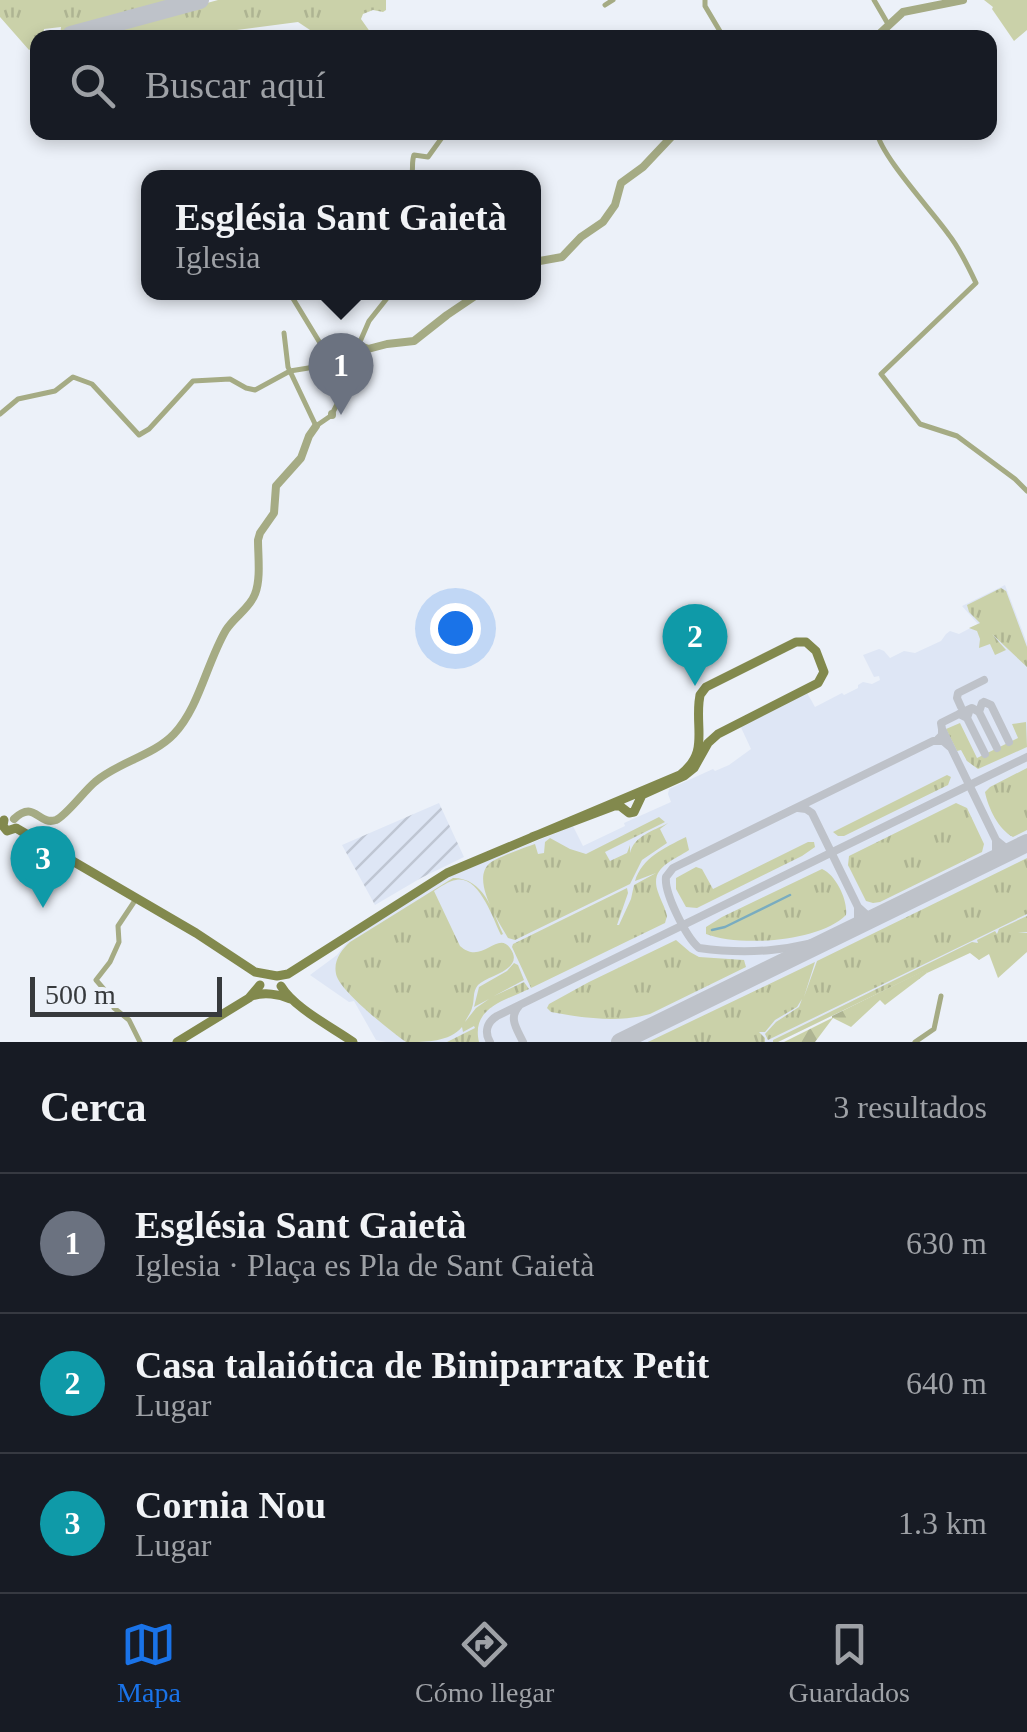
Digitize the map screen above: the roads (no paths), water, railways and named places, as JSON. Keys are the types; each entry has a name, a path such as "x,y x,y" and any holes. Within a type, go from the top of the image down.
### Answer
{"main road":[{"path":"177,1042 447,872 590,812 676,778 688,770 698,752 698,702 708,686 801,641 816,651 824,669 822,679 813,687 713,738 692,770 630,804 590,812"},
{"path":"532,837 614,806 630,804 652,787"},
{"path":"7,826 210,941 281,995 353,1042"}],"street":[{"path":"605,5 613,0"},
{"path":"706,0 705,6 719,30"},
{"path":"874,0 888,24"},
{"path":"882,30 906,10 962,0"},
{"path":"412,170 414,155 428,157 440,140"},
{"path":"541,261 562,257 585,233 603,222 615,205 621,183 643,167 668,140"},
{"path":"878,140 952,239 976,282 882,374 920,424 957,436 1027,491"},
{"path":"7,826 28,811 47,820 59,818 101,777 164,742 192,710 226,630 255,594 259,537 274,513 276,488 298,461 316,426 332,414 346,387 294,300"},
{"path":"0,414 16,401 54,391 72,377 92,384 139,435 194,381 230,379 258,389 290,371 334,365 354,353 369,321 386,300"},
{"path":"358,346 414,341 469,300"},
{"path":"284,332 290,371 316,426"},
{"path":"137,898 118,926 119,942 96,980 110,995 114,1008 130,1020 140,1042"},
{"path":"915,1042 934,1029 941,996"}],"waterway":[{"path":"712,930 790,895"}],"place":[{"name":"Església Sant Gaietà","path":"341,415"},
{"name":"Casa talaiótica de Biniparratx Petit","path":"695,686"},
{"name":"Cornia Nou","path":"43,908"}]}
